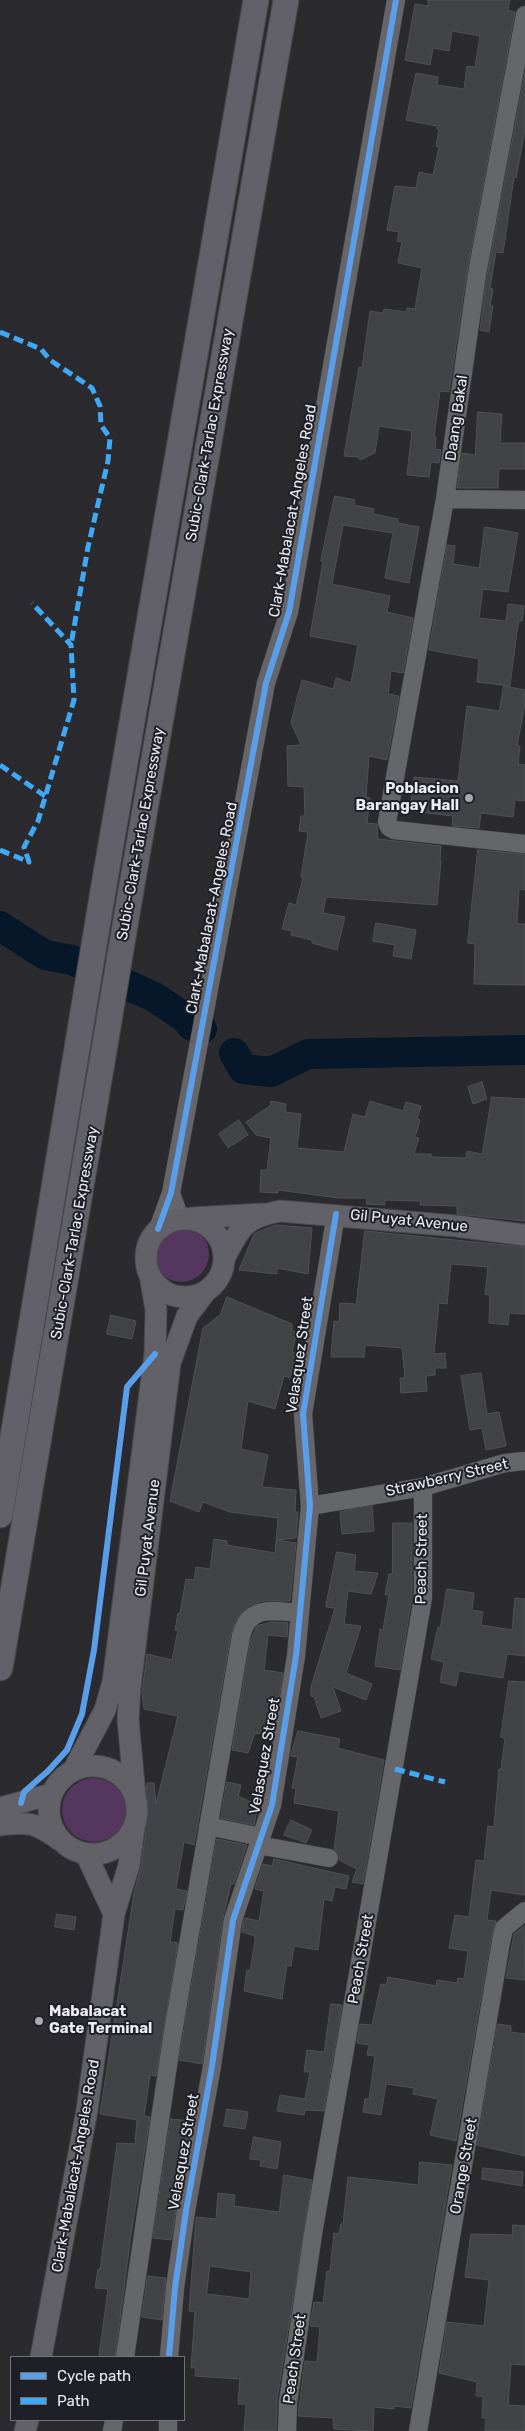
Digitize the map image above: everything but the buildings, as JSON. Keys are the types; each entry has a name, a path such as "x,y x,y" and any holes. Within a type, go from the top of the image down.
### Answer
{"highway":[{"name":"Subic-Clark-Tarlac Expressway","path":"0,1515 103,891 256,0"},
{"name":"Subic-Clark-Tarlac Expressway","path":"0,1668 130,896 286,0"}],"main road":[{"name":"Gil Puyat Avenue","path":"184,1219 204,1216 263,1214 292,1210 525,1235"},
{"name":"Gil Puyat Avenue","path":"225,1257 238,1232 254,1217 263,1214"},
{"path":"184,1219 204,1223 211,1228 221,1241 225,1257 218,1280 206,1291 191,1297 174,1296 160,1288 150,1275 147,1267 146,1251 152,1236 172,1221 184,1219"},
{"name":"Gil Puyat Avenue","path":"73,1771 105,1710 112,1682 155,1354 156,1310 150,1275"},
{"name":"Gil Puyat Avenue","path":"135,1795 128,1720 130,1687 170,1363 187,1316 206,1291"},
{"path":"0,1825 20,1822 40,1826 64,1843 74,1850 86,1854 106,1853 115,1849 129,1836 134,1828 137,1817 135,1795 130,1786 114,1771 93,1766 73,1771 60,1781 52,1794 49,1815 54,1830 64,1843"},
{"path":"0,1808 52,1794"},
{"name":"Clark-Mabalacat-Angeles Road","path":"41,2356 87,2110 114,1914 129,1865 134,1828"},
{"path":"86,1854 114,1914"}],"street":[{"name":"Clark-Mabalacat-Angeles Road","path":"158,1230 172,1187 266,683 289,612 396,0"},
{"name":"Daang Bakal","path":"525,15 523,40 478,274 445,499 387,822 389,827 394,830 525,844"},
{"path":"445,499 525,500"},
{"path":"172,1187 184,1219"},
{"name":"Velasquez Street","path":"169,2356 175,2288 186,2211 212,2066 233,1920 272,1804 296,1656 310,1506 303,1414 336,1214"},
{"name":"Strawberry Street","path":"310,1506 423,1487 496,1466 525,1461"},
{"name":"Peach Street","path":"287,2431 288,2402 314,2234 423,1598 423,1487"},
{"path":"125,2356 172,2038 244,1624 257,1613 273,1611 300,1613"},
{"path":"208,1826 329,1858"},
{"name":"Orange Street","path":"418,2431 501,1942 504,1928 525,1912"}],"shaded area":[{"path":"181,1226 192,1228 201,1234 207,1243 209,1254 207,1265 201,1274 192,1280 181,1282 170,1280 161,1274 155,1265 153,1254 155,1243 161,1234 170,1228"},
{"path":"94,1778 112,1784 120,1792 126,1810 120,1828 112,1836 94,1842 76,1836 68,1828 62,1810 68,1792 76,1784"}],"waterway":[{"path":"0,926 45,955 72,960 154,997 184,1017 192,1026 202,1029"},
{"path":"234,1053 243,1069 271,1072 308,1054 525,1050"}],"marked path":[{"path":"0,332 41,349 50,360 92,388 100,406 101,425 110,438 108,461 88,547 71,645"},
{"path":"0,850 29,862 24,847 38,821 74,700 71,645 32,603"},
{"path":"0,765 45,796"},
{"path":"395,1769 445,1782"}],"cycle path":[{"path":"158,1229 171,1193 266,683 289,612 396,0"},
{"path":"169,2356 175,2288 186,2211 212,2066 233,1920 272,1805 296,1656 310,1506 303,1414 336,1214"},
{"path":"21,1803 24,1792 48,1771 67,1750 82,1714 94,1650 127,1387 155,1354"}],"place":[{"name":"Poblacion Barangay Hall","path":"469,798"},
{"name":"Mabalacat Gate Terminal","path":"39,2021"}]}
